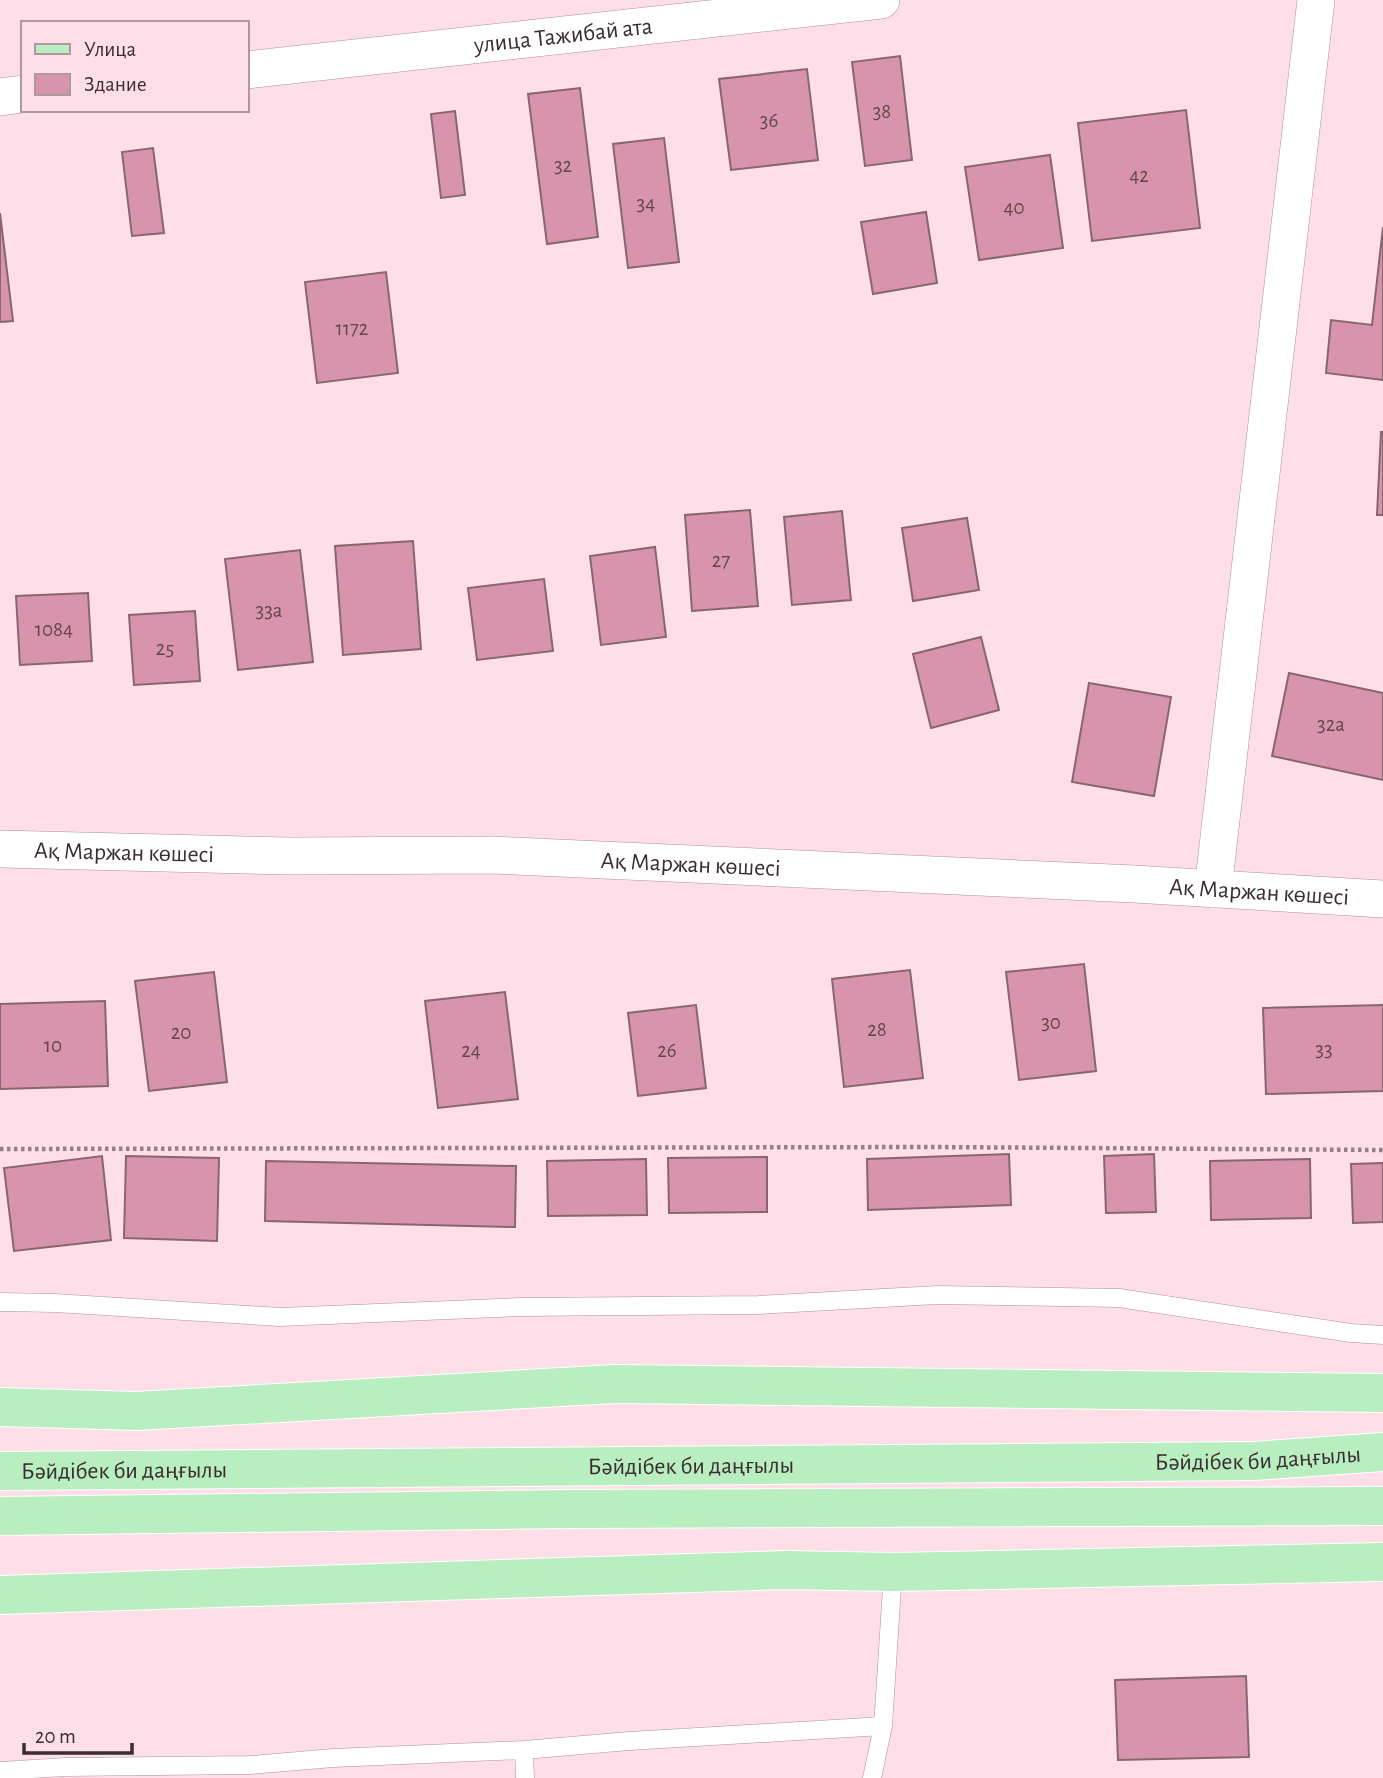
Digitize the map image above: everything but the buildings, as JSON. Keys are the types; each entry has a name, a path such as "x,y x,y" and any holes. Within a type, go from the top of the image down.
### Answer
{"main road":[{"path":"0,1407 136,1411 615,1384 1383,1393"},
{"name":"Бәйдібек би даңғылы","path":"0,1471 1254,1461 1383,1452"},
{"name":"Бәйдібек би даңғылы","path":"0,1516 570,1509 1383,1506"},
{"path":"0,1595 712,1571 893,1572 1383,1562"}],"street":[{"name":"улица Тажибай ата","path":"248,70 881,0"},
{"path":"1213,889 1316,0"},
{"path":"0,97 21,94"},
{"name":"Ақ Маржан көшесі","path":"0,849 289,856 492,855 1383,899"}],"lane":[{"path":"0,1302 279,1317 521,1307 759,1305 937,1295 1119,1298 1351,1333 1383,1335"},
{"path":"872,1778 883,1726 893,1572"},
{"path":"0,1772 65,1767 250,1772 333,1758 524,1750 883,1726"},
{"path":"524,1750 525,1778"}],"path":[{"path":"0,1149 942,1147 1383,1150"}]}
